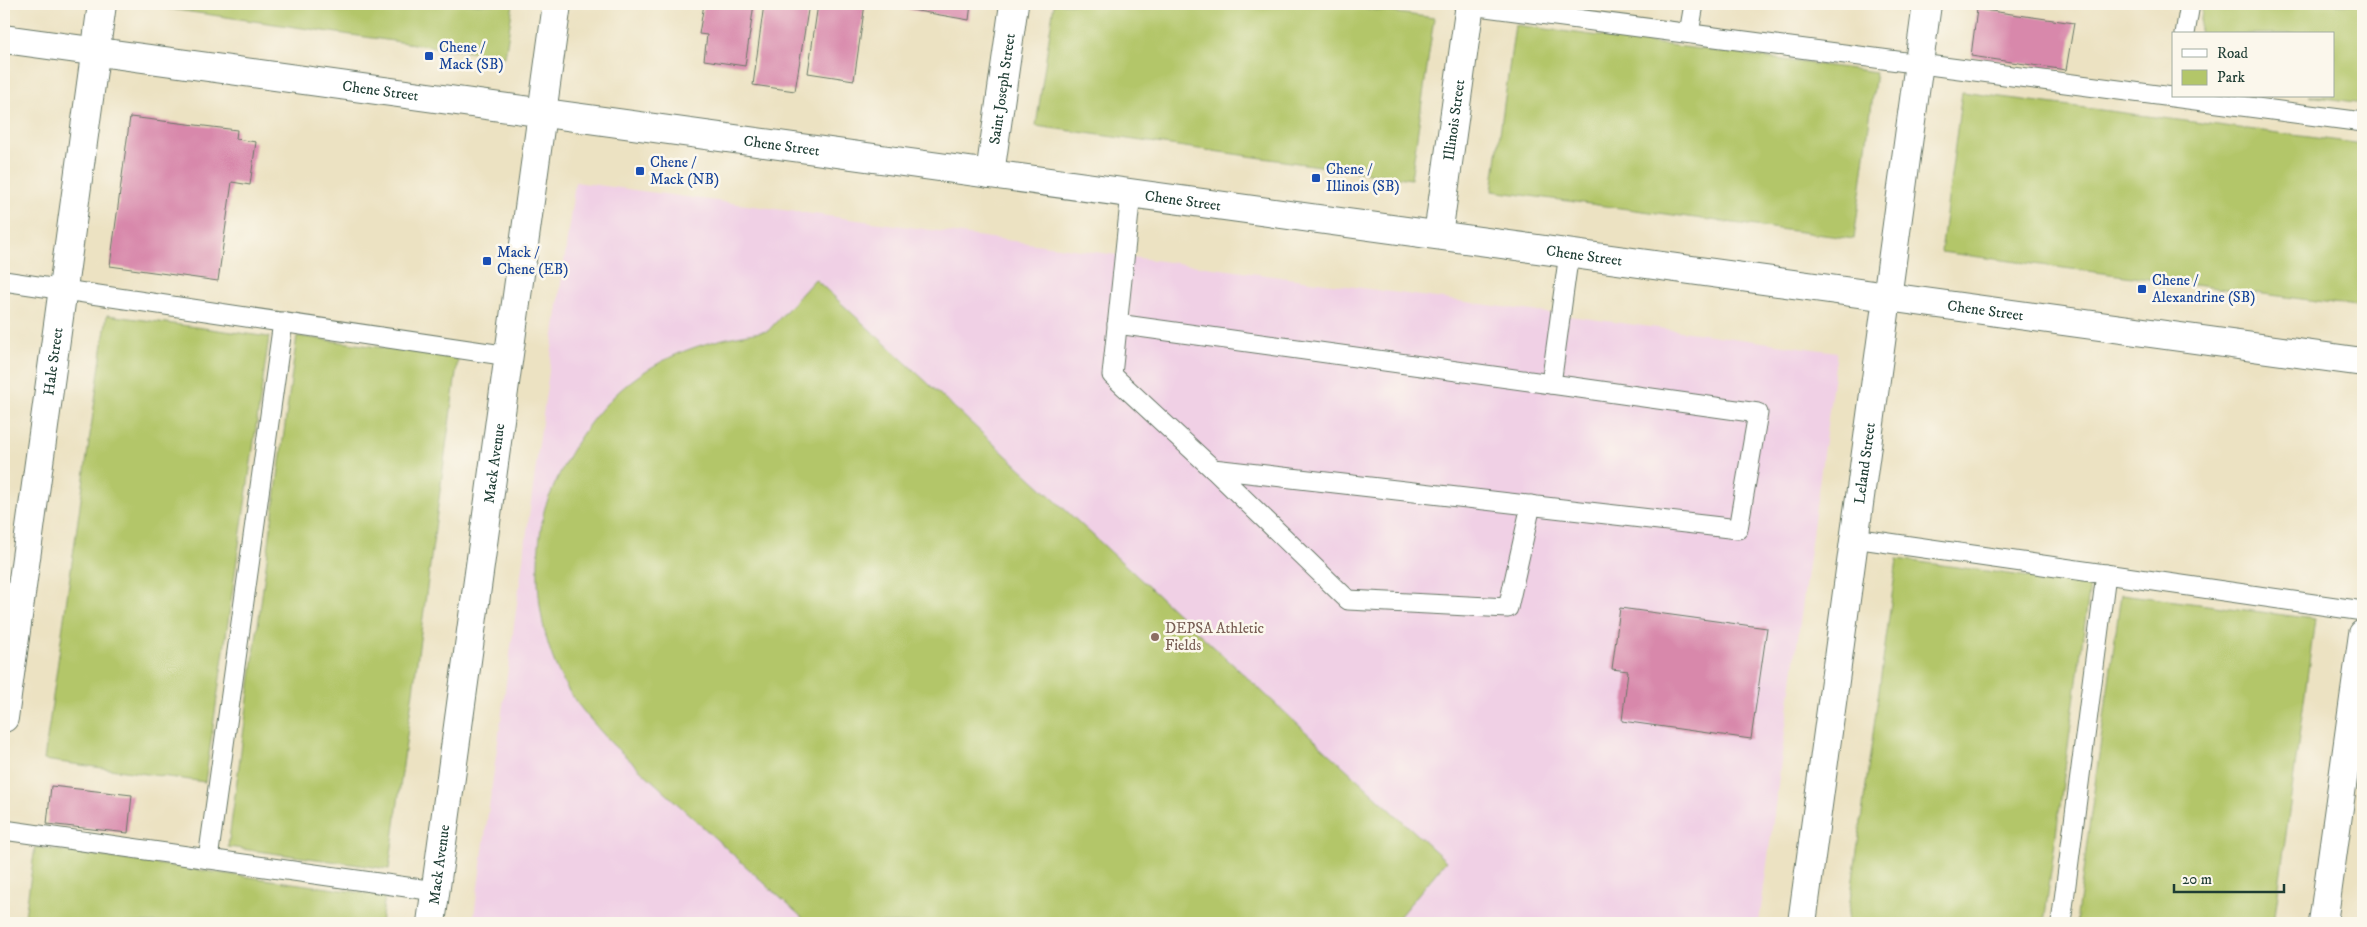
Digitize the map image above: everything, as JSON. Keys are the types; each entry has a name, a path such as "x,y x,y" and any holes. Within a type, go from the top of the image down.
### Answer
{"street":[{"name":"Hale Street","path":"4,718 102,4"},
{"name":"Mack Avenue","path":"431,923 557,4"},
{"name":"Saint Joseph Street","path":"990,174 1014,4"},
{"name":"Illinois Street","path":"1438,235 1468,4"},
{"name":"Leland Street","path":"1802,923 1927,4"},
{"name":"Chene Street","path":"4,38 2363,362"},
{"path":"2323,923 2363,634"}],"lane":[{"path":"1468,4 2172,95"},
{"path":"1689,33 1694,4"},
{"path":"2186,32 2190,4"},
{"path":"2191,98 2363,122"},
{"path":"1131,193 1112,375 1213,469 1348,600 1508,608 1531,505"},
{"path":"1551,384 1569,254"},
{"path":"4,282 63,289 508,356"},
{"path":"208,859 283,322"},
{"path":"1118,324 1758,413 1738,529 1213,469"},
{"path":"1854,538 2363,610"},
{"path":"2061,923 2106,574"},
{"path":"4,830 435,891"}],"shaded area":[{"name":"DEPSA Athletic Fields","path":"575,182 1837,352 1759,923 473,923"}],"green space":[{"path":"150,4 513,4 505,57 149,6"},
{"path":"1054,4 1331,4 1434,18 1411,179 1036,126"},
{"path":"2203,4 2363,4 2363,103 2324,98 2334,98 2334,32 2199,32"},
{"path":"1515,25 1876,72 1854,239 1492,191"},
{"path":"1962,92 2363,144 2363,307 1941,252"},
{"path":"815,279 1446,861 1394,923 808,923 611,743 582,710 564,683 551,654 545,634 539,594 538,552 547,501 562,469 581,436 604,406 631,381 662,362 691,349 736,336 768,331"},
{"path":"107,315 269,337 205,782 44,760"},
{"path":"297,336 458,358 389,869 228,847"},
{"path":"1897,559 2090,585 2044,923 1847,923"},
{"path":"2121,594 2315,619 2274,923 2076,923"},
{"path":"35,847 385,896 381,923 24,923"}],"building":[{"path":"704,4 754,4 745,66 704,60 707,35 699,34"},
{"path":"764,4 809,4 795,91 753,85"},
{"path":"818,4 865,4 854,80 808,73"},
{"path":"877,4 971,4 969,20"},
{"path":"1977,9 2074,23 2066,70 1971,56"},
{"path":"130,117 237,130 236,139 256,142 250,185 232,182 218,281 110,266"},
{"path":"1620,608 1767,628 1751,739 1622,721 1628,671 1612,669"},
{"path":"51,786 132,795 128,833 47,824"}],"place":[{"name":"Chene / Mack (SB)","path":"429,56"},
{"name":"Chene / Mack (NB)","path":"640,171"},
{"name":"Chene / Illinois (SB)","path":"1316,178"},
{"name":"Mack / Chene (EB)","path":"487,261"},
{"name":"Chene / Alexandrine (SB)","path":"2142,289"},
{"name":"DEPSA Athletic Fields","path":"1155,637"}]}
